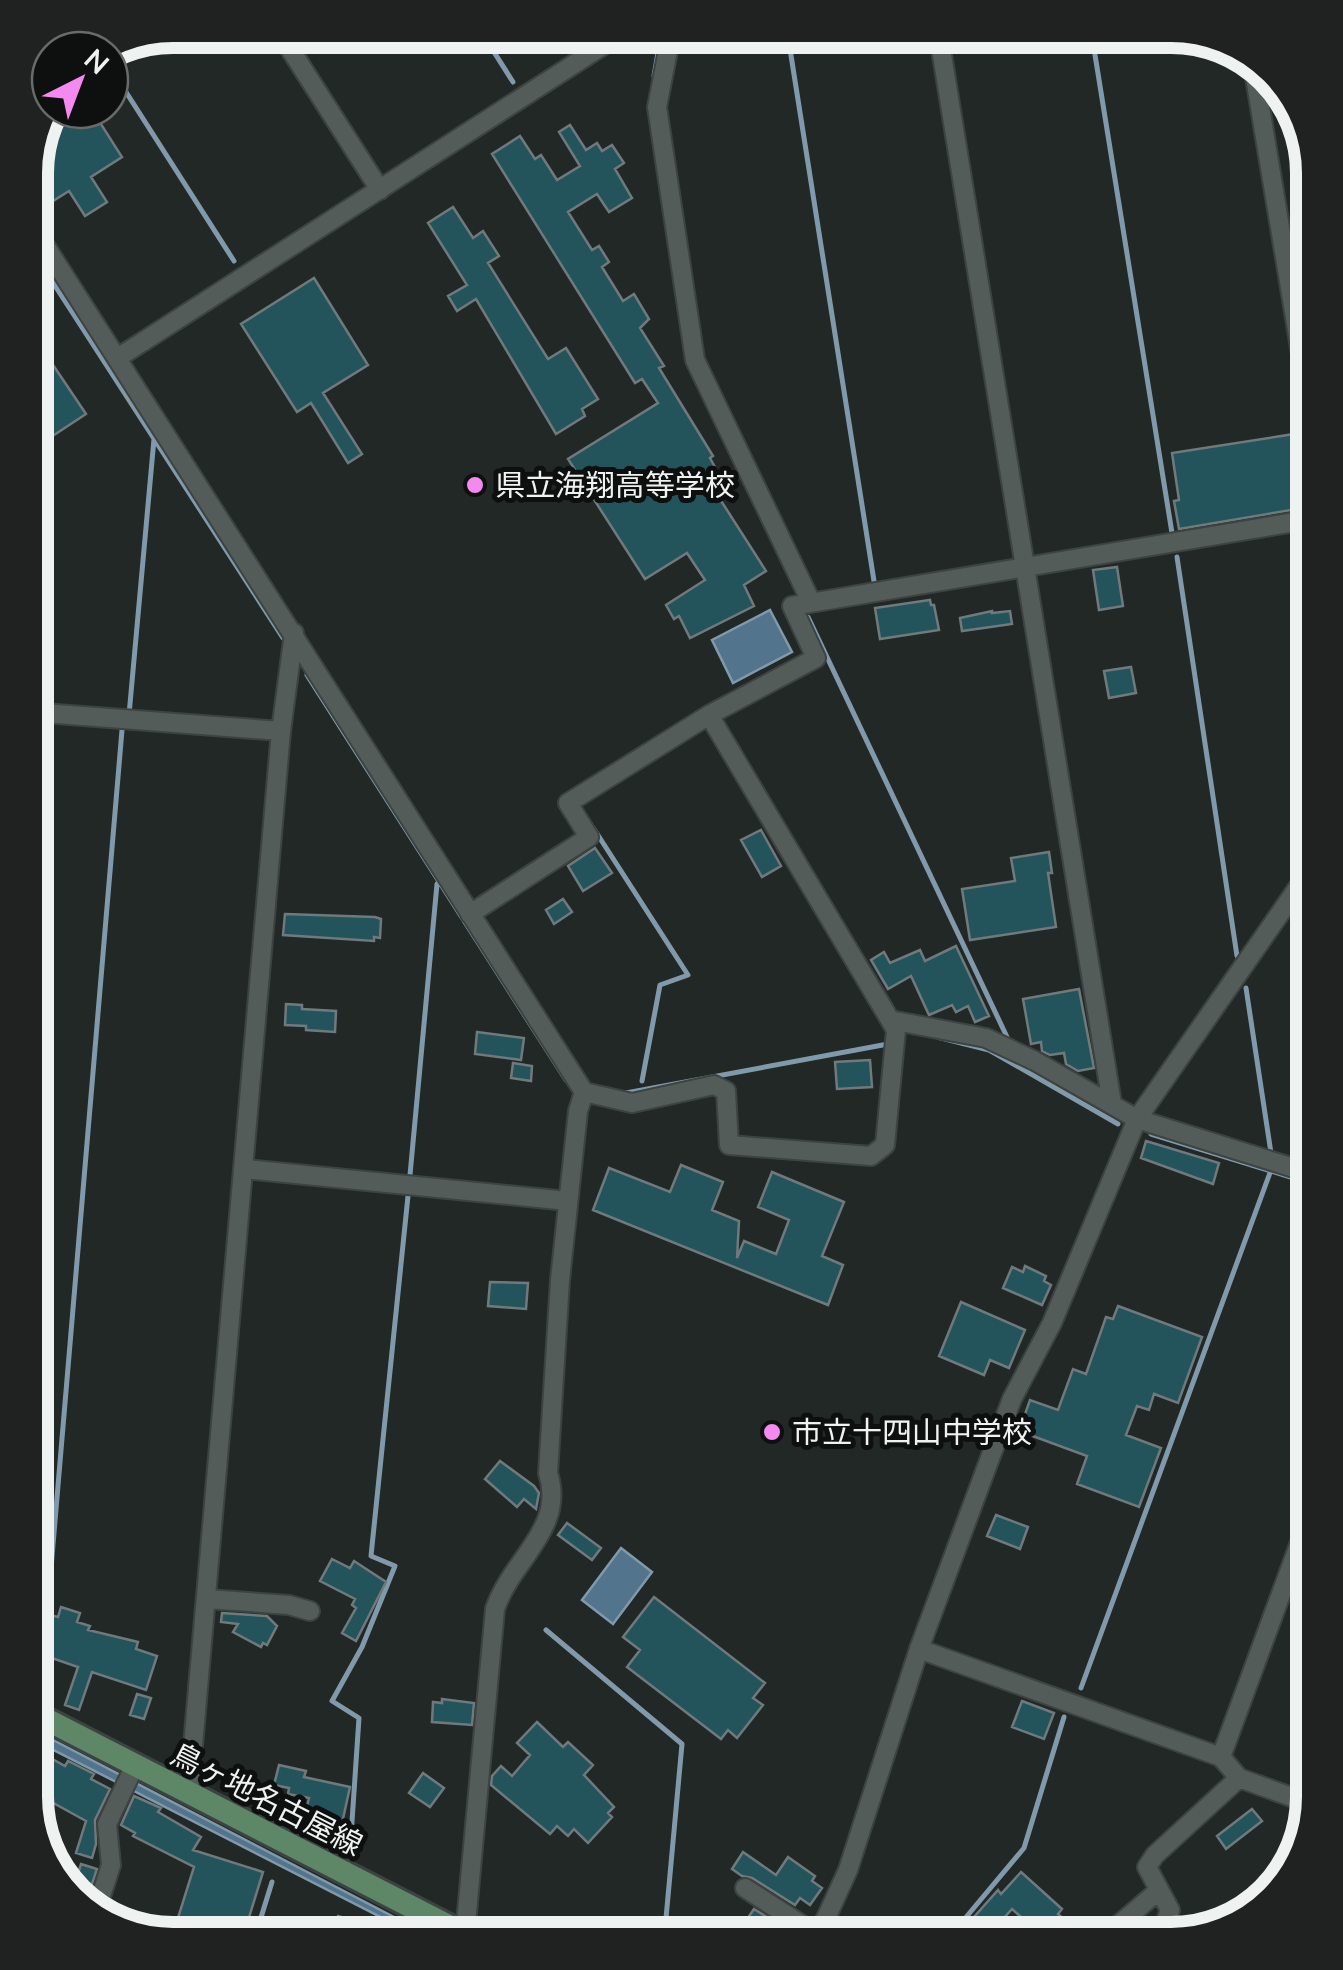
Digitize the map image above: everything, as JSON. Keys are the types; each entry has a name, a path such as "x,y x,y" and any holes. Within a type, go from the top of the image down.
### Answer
{"main road":[{"name":"鳥ヶ地名古屋線","path":"48,1723 130,1775 190,1792 442,1922"}],"street":[{"path":"289,48 380,190"},
{"path":"119,357 599,48"},
{"path":"668,48 657,107 695,360 810,602"},
{"path":"941,48 1112,1104"},
{"path":"1256,81 1296,324"},
{"path":"48,249 584,1092 632,1103 714,1084 726,1091 728,1144 872,1156 885,1145 896,1030 709,716"},
{"path":"470,914 589,837 568,803 709,716 816,658 792,606 1296,522"},
{"path":"190,1792 281,731 294,633"},
{"path":"48,713 281,731"},
{"path":"824,1922 848,1870 919,1649 1012,1399 1052,1324 1136,1118 1296,890"},
{"path":"890,1020 986,1038 1035,1060 1136,1118 1296,1169"},
{"path":"472,1922 495,1609 500,1594 546,1526 555,1494 548,1473 560,1280 578,1111 584,1092"},
{"path":"245,1168 568,1200"},
{"path":"1222,1757 1296,1554"},
{"path":"207,1598 310,1610"},
{"path":"919,1649 1222,1757 1240,1778 1296,1798"},
{"path":"101,1900 111,1865 107,1824 130,1775"},
{"path":"1166,1922 1170,1910 1148,1866 1155,1855 1240,1778"},
{"path":"745,1888 794,1922"},
{"path":"1122,1922 1158,1891"},
{"path":"430,1922 433,1917"}],"water":[{"path":"770,610 792,652 733,683 712,640"},
{"path":"621,1548 652,1572 613,1624 582,1600"},
{"path":"48,1737 404,1922 390,1922 48,1747"}],"building":[{"path":"570,125 586,150 597,143 602,151 612,145 624,163 615,169 632,198 609,212 597,194 568,212 592,250 599,246 609,262 602,267 623,301 634,294 649,319 640,328 664,366 659,368 713,456 710,458 714,471 726,490 718,496 766,571 744,585 754,606 690,638 679,616 674,619 666,605 705,580 687,553 645,579 568,459 658,403 642,379 635,383 492,154 520,136 535,159 541,155 557,180 580,166 559,132"},
{"path":"55,130 105,130 122,157 91,177 107,202 85,216 69,191 48,204 48,164"},
{"path":"453,207 473,238 483,231 499,256 488,263 548,359 566,348 598,399 582,409 585,416 556,434 476,299 457,311 448,296 467,285 428,223"},
{"path":"314,278 368,365 323,393 362,454 348,463 311,403 297,412 241,324"},
{"path":"48,357 86,414 51,437 48,433"},
{"path":"1294,434 1296,509 1179,529 1172,453"},
{"path":"1117,567 1123,606 1099,610 1093,570"},
{"path":"930,600 939,630 880,639 875,608"},
{"path":"1010,611 1012,624 962,631 960,618"},
{"path":"1131,667 1136,693 1109,698 1104,671"},
{"path":"761,830 781,866 762,877 741,840"},
{"path":"595,848 612,873 583,891 568,866"},
{"path":"1049,852 1056,927 970,940 962,889 1015,881 1011,858"},
{"path":"563,899 572,912 554,924 546,910"},
{"path":"285,914 375,917 381,919 380,938 374,937 374,941 283,935"},
{"path":"956,946 989,1016 975,1022 968,1006 956,1012 952,1005 929,1015 911,976 888,989 871,960 884,952 890,963 920,950 925,961"},
{"path":"1079,989 1094,1068 1078,1071 1066,1064 1064,1053 1050,1055 1042,1051 1041,1042 1031,1044 1023,999"},
{"path":"286,1004 336,1011 335,1032 285,1025"},
{"path":"477,1032 524,1038 521,1060 475,1054"},
{"path":"870,1060 872,1087 837,1089 835,1062"},
{"path":"513,1063 532,1066 531,1081 511,1078"},
{"path":"1146,1141 1219,1163 1213,1184 1141,1158"},
{"path":"681,1165 723,1182 712,1210 739,1221 737,1258 744,1241 776,1254 789,1220 758,1207 772,1172 844,1202 822,1256 843,1265 828,1305 593,1210 609,1168 670,1192"},
{"path":"1025,1266 1046,1276 1044,1281 1051,1285 1042,1305 1003,1288 1012,1267 1023,1272"},
{"path":"490,1282 528,1283 526,1309 488,1306"},
{"path":"961,1302 1025,1330 1009,1368 990,1360 984,1375 939,1356"},
{"path":"1118,1306 1202,1337 1178,1403 1154,1394 1149,1410 1137,1406 1126,1435 1161,1448 1139,1507 1077,1484 1087,1456 1019,1431 1030,1400 1058,1410 1073,1369 1086,1374 1106,1317 1113,1319"},
{"path":"500,1461 534,1486 539,1493 536,1509 524,1499 517,1507 485,1479"},
{"path":"996,1515 1028,1527 1020,1549 987,1536"},
{"path":"567,1523 601,1548 592,1560 558,1535"},
{"path":"332,1559 350,1568 354,1561 386,1582 356,1641 342,1633 356,1608 352,1605 355,1599 320,1581"},
{"path":"654,1597 765,1683 753,1698 763,1705 737,1738 728,1730 721,1739 627,1667 640,1650 623,1637"},
{"path":"61,1607 80,1613 77,1622 90,1626 88,1630 138,1642 136,1649 157,1656 146,1690 92,1672 79,1710 65,1705 78,1667 48,1657 48,1614 58,1617"},
{"path":"222,1613 267,1616 277,1626 267,1645 263,1643 261,1647 233,1632 238,1624 221,1622"},
{"path":"137,1694 151,1698 144,1719 130,1715"},
{"path":"442,1699 474,1703 472,1725 432,1722 433,1702 442,1703"},
{"path":"1022,1701 1054,1713 1044,1739 1012,1727"},
{"path":"537,1722 563,1747 568,1742 593,1765 584,1775 614,1807 608,1813 612,1817 588,1843 574,1829 568,1836 557,1826 550,1834 491,1785 492,1776 501,1766 512,1776 530,1755 517,1743"},
{"path":"48,1757 94,1774 91,1779 110,1789 95,1820 92,1858 76,1853 86,1821 48,1800"},
{"path":"279,1765 306,1771 304,1777 350,1787 341,1828 347,1828 347,1844 338,1844 336,1851 330,1848 329,1821 321,1819 323,1814 306,1810 309,1798 288,1794 289,1788 274,1785"},
{"path":"423,1773 444,1788 430,1807 409,1793"},
{"path":"134,1796 161,1808 158,1812 201,1837 193,1850 263,1872 248,1922 177,1922 194,1867 133,1836 135,1833 121,1825"},
{"path":"1252,1809 1262,1821 1226,1849 1217,1836"},
{"path":"743,1852 776,1875 788,1857 815,1876 812,1881 822,1888 810,1905 800,1898 795,1905 732,1869"},
{"path":"81,1864 97,1869 90,1891 77,1878"},
{"path":"1021,1872 1062,1909 1058,1914 1067,1922 1027,1922 1012,1909 1000,1922 970,1922 998,1890 1001,1894"},
{"path":"754,1909 775,1922 745,1922"},
{"path":"338,1916 358,1922 336,1922"}],"waterway":[{"path":"491,48 513,82"},
{"path":"654,76 659,48"},
{"path":"790,48 874,581"},
{"path":"1094,48 1172,533"},
{"path":"130,98 234,261"},
{"path":"48,275 283,638"},
{"path":"129,715 154,439"},
{"path":"1177,557 1237,956"},
{"path":"808,617 1007,1037"},
{"path":"307,675 566,1080"},
{"path":"48,1604 122,730"},
{"path":"594,829 688,975 660,985 642,1081"},
{"path":"410,1175 437,884"},
{"path":"1246,988 1271,1153"},
{"path":"937,1037 989,1050 1118,1124"},
{"path":"626,1093 888,1044"},
{"path":"1151,1134 1296,1179"},
{"path":"1081,1688 1271,1170"},
{"path":"350,1851 359,1718 332,1701 362,1647 395,1566 371,1556 408,1196"},
{"path":"546,1630 682,1744 666,1922"},
{"path":"962,1922 1024,1848 1064,1717"},
{"path":"260,1922 272,1882"}],"place":[{"name":"県立海翔高等学校","path":"475,485"},
{"name":"市立十四山中学校","path":"772,1432"}]}
